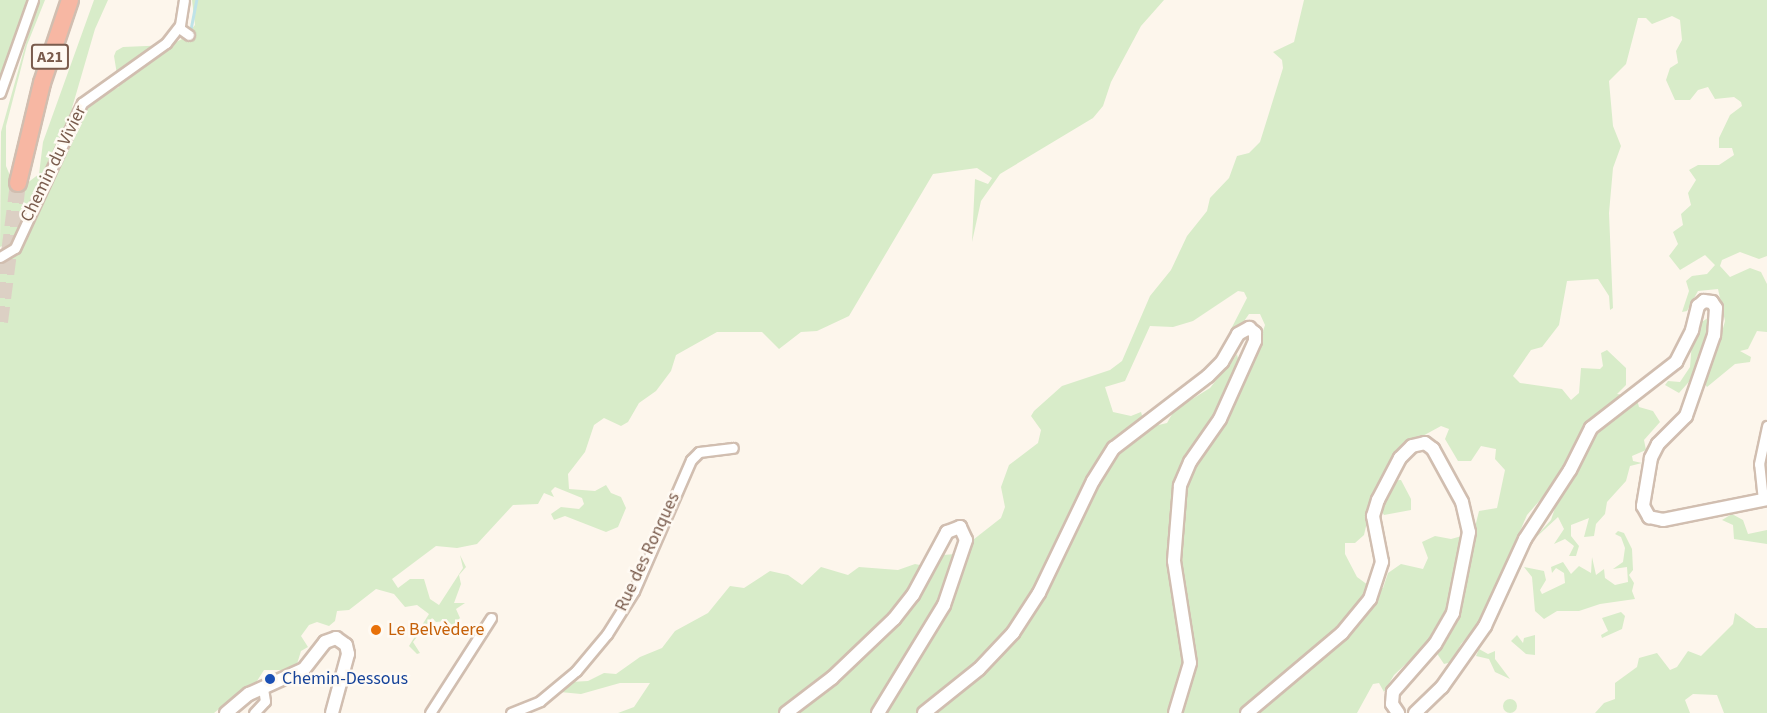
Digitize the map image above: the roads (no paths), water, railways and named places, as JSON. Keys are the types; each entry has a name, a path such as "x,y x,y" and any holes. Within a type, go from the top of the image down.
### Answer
{"highway":[{"name":"A21","path":"18,183 42,83 70,0"}],"street":[{"path":"0,93 33,0"},
{"path":"184,0 179,28 189,35"},
{"name":"Chemin du Vivier","path":"0,257 15,248 82,103 153,54 179,28"},
{"path":"1415,713 1442,687 1489,620 1525,539 1570,470 1594,423 1676,362 1698,306 1704,301 1712,302 1716,309 1714,335 1686,416 1658,444 1652,458 1643,506 1649,517 1663,520 1765,500 1759,464 1767,426"},
{"path":"924,713 985,664 1013,633 1046,579 1093,481 1114,448 1208,376 1222,362 1238,334 1249,328 1255,333 1255,341 1217,425 1190,462 1180,486 1174,561 1190,663 1175,713"},
{"path":"1247,713 1342,633 1366,605 1381,573 1382,553 1373,516 1378,500 1400,458 1412,446 1425,442 1433,449 1462,502 1469,532 1453,613 1441,636 1393,692 1392,704 1398,713"},
{"name":"Rue des Ronques","path":"511,713 540,701 576,671 607,634 634,591 691,460 699,452 732,448"},
{"path":"786,713 832,678 894,619 913,595 947,532 960,527 966,540 944,605 878,713"},
{"path":"430,713 491,618"},
{"path":"226,713 263,688 304,669 327,640 341,639 348,654 332,713"},
{"path":"254,713 265,701 263,688"}],"waterway":[{"path":"190,32 196,0"}],"tunnel":[{"path":"0,322 18,183"}],"place":[{"name":"Le Belvèdere","path":"376,630"},
{"name":"Chemin-Dessous","path":"270,679"}]}
